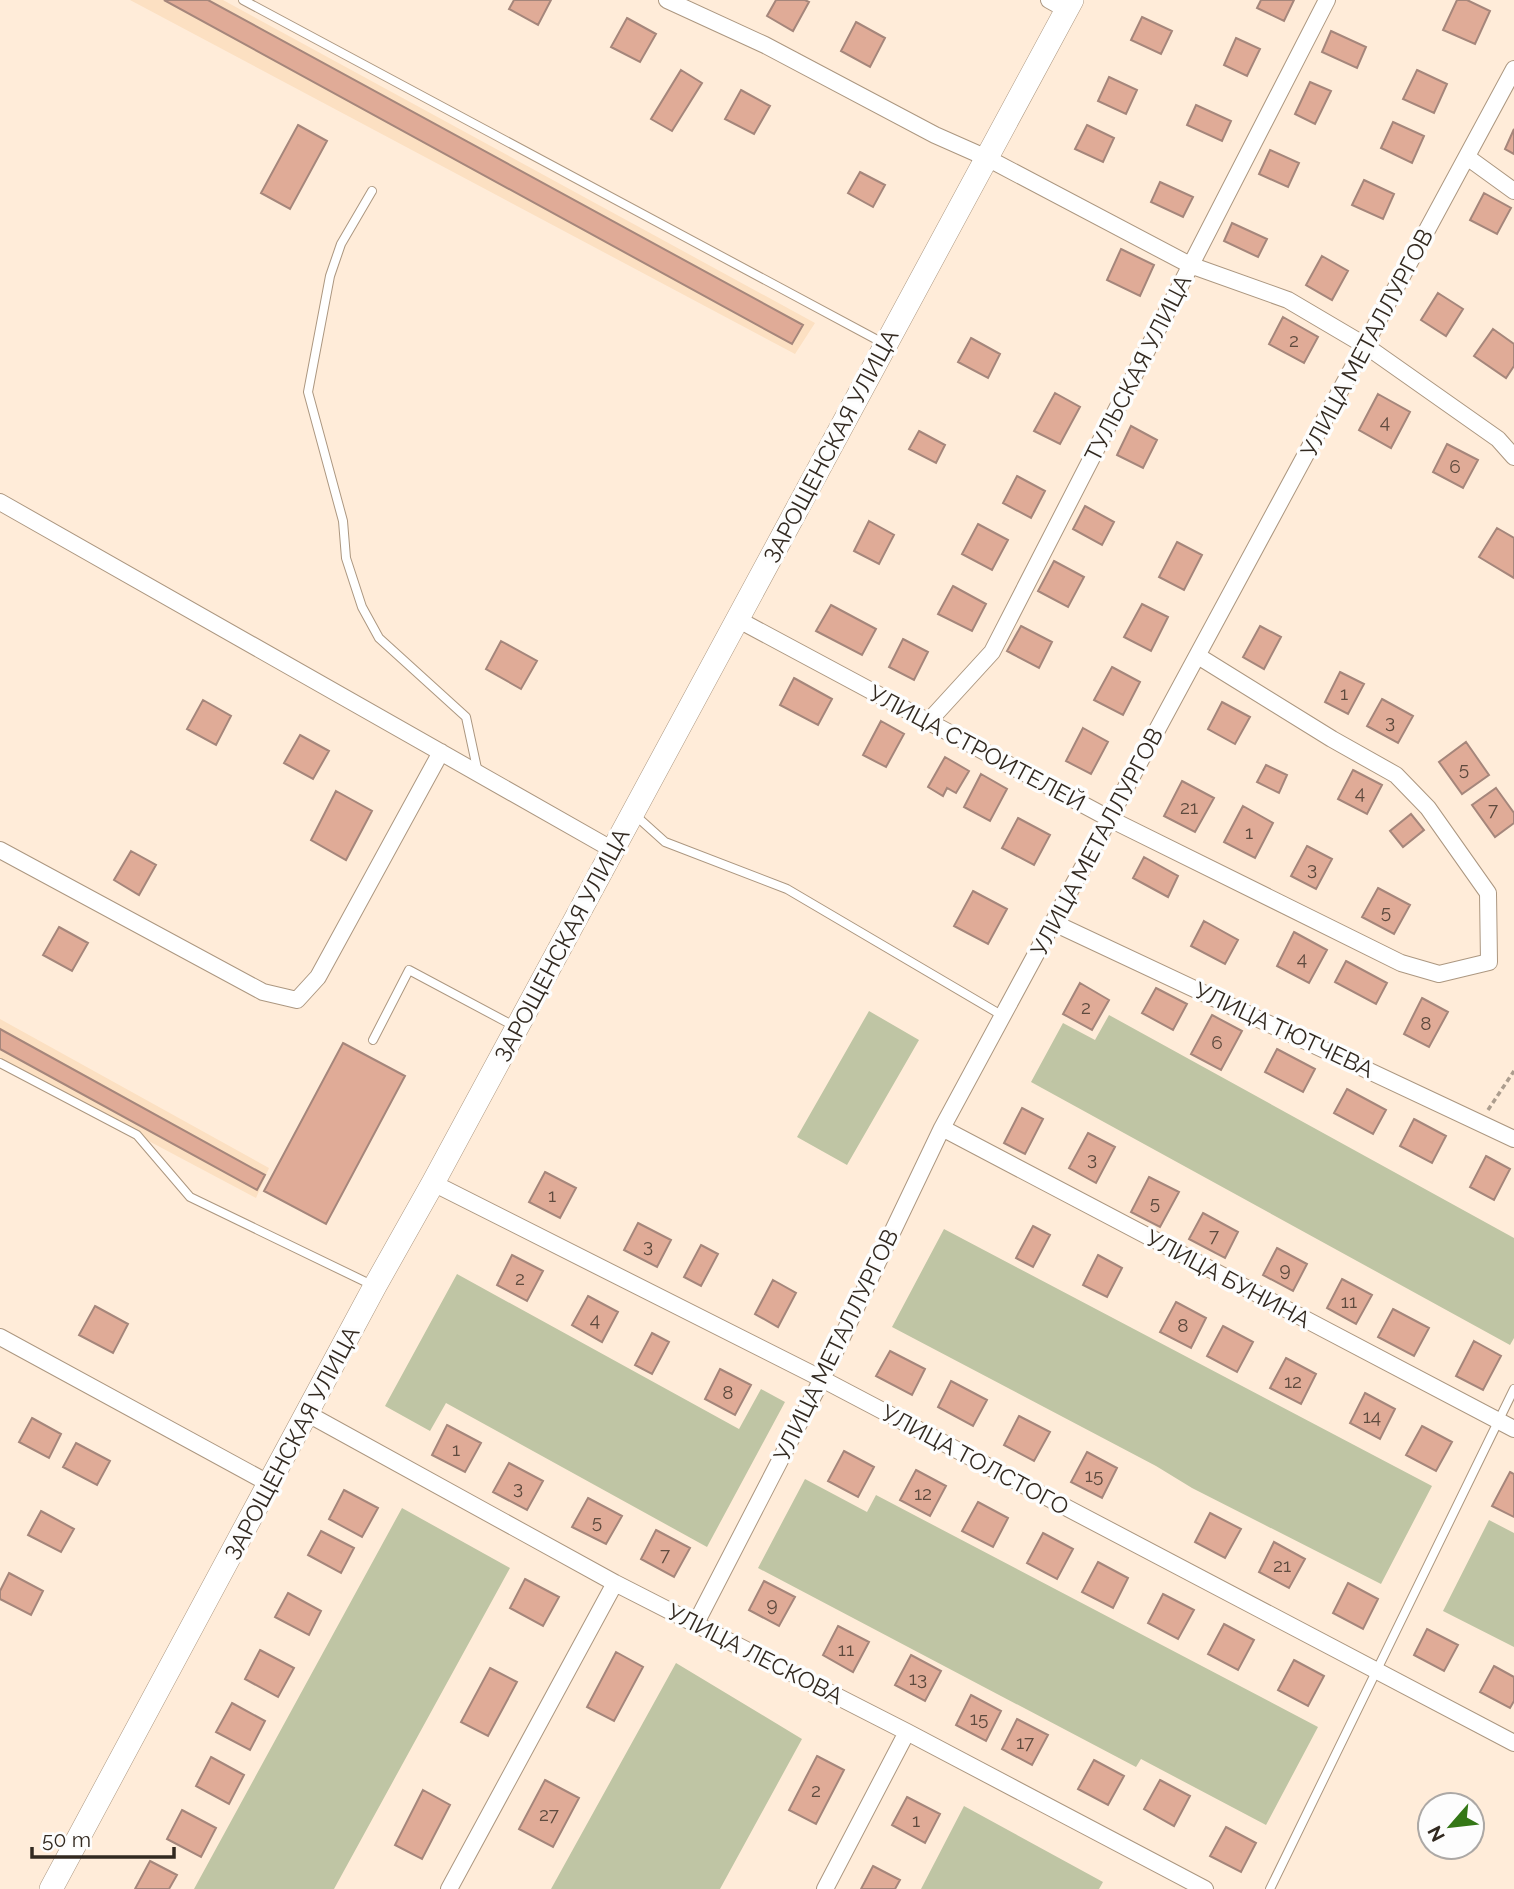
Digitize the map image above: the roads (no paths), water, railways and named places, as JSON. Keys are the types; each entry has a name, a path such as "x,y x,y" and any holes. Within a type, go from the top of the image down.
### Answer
{"street":[{"path":"667,0 765,45 934,135 987,158 1190,265 1288,300 1366,346 1498,439 1514,457"},
{"name":"ТУЛЬСКАЯ УЛИЦА","path":"928,722 992,652 1327,0"},
{"name":"ЗАРОЩЕНСКАЯ УЛИЦА","path":"51,1889 987,158 1062,3"},
{"name":"УЛИЦА МЕТАЛЛУРГОВ","path":"696,1623 822,1379 942,1129 1514,69"},
{"path":"1467,157 1514,191"},
{"path":"0,502 613,849"},
{"name":"УЛИЦА СТРОИТЕЛЕЙ","path":"737,619 1110,819 1401,963 1439,974 1489,962 1488,893 1428,808 1396,775 1332,739 1198,656"},
{"path":"0,850 263,992 297,1000 318,977 441,752"},
{"name":"УЛИЦА ТЮТЧЕВА","path":"1054,923 1514,1139"},
{"name":"УЛИЦА БУНИНА","path":"942,1129 1514,1429"},
{"name":"УЛИЦА ТОЛСТОГО","path":"433,1183 822,1379 1514,1743"},
{"path":"0,1337 270,1484"},
{"name":"УЛИЦА ЛЕСКОВА","path":"308,1414 615,1583 907,1732 1187,1885 1205,1889"},
{"path":"449,1889 615,1583"},
{"path":"825,1889 907,1732"}],"lane":[{"path":"243,0 886,345"},
{"path":"372,191 341,244 330,275 308,392 343,521 346,558 362,607 379,638 466,717 478,773"},
{"path":"633,813 665,842 787,889 1003,1016"},
{"path":"373,1040 409,970 517,1028"},
{"path":"0,1063 137,1135 190,1197 375,1286"},
{"path":"1270,1889 1514,1389"}]}
